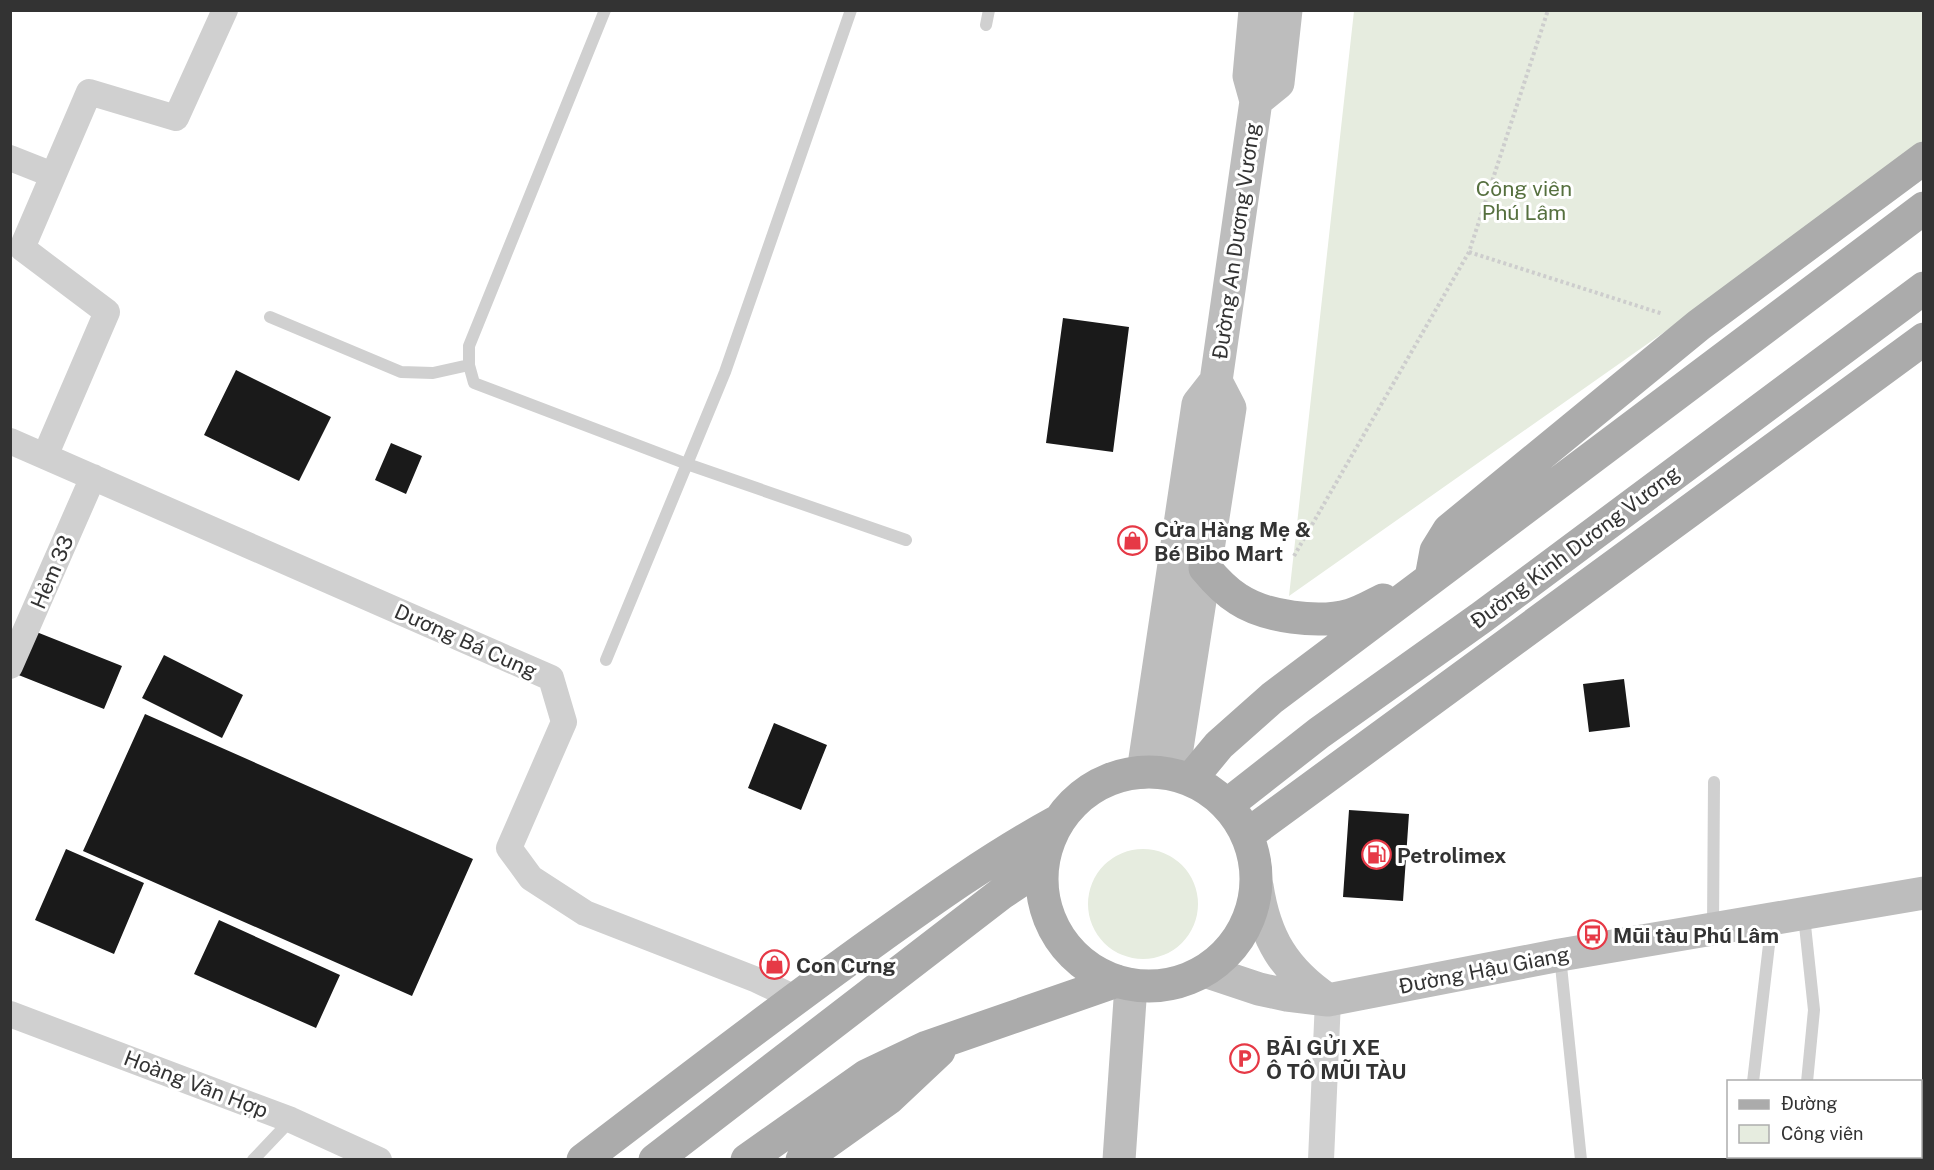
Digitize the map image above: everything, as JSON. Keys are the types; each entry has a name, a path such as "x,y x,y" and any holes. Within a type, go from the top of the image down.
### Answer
{"main road":[{"name":"Đường An Dương Vương","path":"1169,775 1198,404 1216,381 1256,101 1249,76 1255,10"},
{"name":"Đường An Dương Vương","path":"1256,101 1278,83 1286,10"},
{"path":"1431,578 1436,551 1449,530 1699,325 1923,158"},
{"path":"1169,775 1220,745 1272,698 1923,208"},
{"name":"Đường Kinh Dương Vương","path":"1227,805 1336,720 1491,610 1923,288"},
{"name":"Đường Kinh Dương Vương","path":"1247,835 1923,339"},
{"name":"Đường An Dương Vương","path":"1169,775 1230,408 1216,381"},
{"path":"1205,568 1219,585 1239,600 1273,613 1309,618 1351,615 1431,578"},
{"path":"1257,886 1252,911 1241,935 1221,960 1194,977 1157,986 1124,983 1104,977 1081,962 1064,946 1051,925 1044,902 1041,867 1050,837 1058,821 1071,801 1090,789 1121,776 1169,775 1209,790 1227,805 1242,824 1247,835 1255,860 1257,886 1264,920 1278,952 1309,987 1328,1000"},
{"path":"584,1160 795,998 979,867 1058,821"},
{"path":"655,1160 1002,893 1041,867"},
{"name":"Đường Hậu Giang","path":"1205,970 1259,989 1328,1000 1560,955 1923,893"},
{"path":"747,1160 866,1076 898,1059 1124,983"},
{"path":"1119,1160 1124,983"},
{"path":"802,1160 889,1098 952,1039"}],"street":[{"path":"45,456 107,312 22,248 89,92 176,118 225,10"},
{"path":"10,158 53,175"},
{"name":"Dương Bá Cung","path":"10,441 551,678 564,722 509,848 531,878 585,913 757,980 795,998"},
{"name":"Hẻm 33","path":"10,666 93,477"},
{"path":"1322,1160 1328,1000"},
{"name":"Hoàng Văn Hợp","path":"10,1014 291,1120 379,1160"}],"lane":[{"path":"605,10 469,346 469,365 474,383 687,464 906,540"},
{"path":"606,660 725,372 851,10"},
{"path":"986,25 989,10"},
{"path":"270,317 401,372 434,373 469,365"},
{"path":"1713,928 1714,782"},
{"path":"1804,913 1814,1010 1807,1080"},
{"path":"1753,1080 1772,918"},
{"path":"1560,955 1581,1160"},
{"path":"253,1160 291,1120"}],"path":[{"path":"1294,556 1469,252 1548,10"},
{"path":"1469,252 1699,325"}],"green space":[{"name":"Công viên Phú Lâm","path":"1354,11 1923,11 1923,150 1289,596"},
{"path":"1143,849 1164,853 1182,865 1194,883 1198,904 1194,925 1182,943 1164,955 1143,959 1122,955 1104,943 1092,925 1088,904 1092,883 1104,865 1122,853"}],"building":[{"path":"1063,318 1129,327 1113,452 1046,443"},
{"path":"236,370 331,417 299,481 204,435"},
{"path":"391,443 422,456 406,494 375,480"},
{"path":"34,631 122,666 104,709 16,674"},
{"path":"164,655 243,695 222,738 142,698"},
{"path":"1624,679 1630,727 1589,732 1583,684"},
{"path":"145,714 473,859 412,996 83,851"},
{"path":"774,723 827,745 801,810 748,788"},
{"name":"Petrolimex","path":"1349,810 1409,814 1403,901 1343,897"},
{"path":"66,849 144,883 114,954 35,920"},
{"path":"219,920 340,975 316,1028 194,974"}],"place":[{"name":"Cửa Hàng Mẹ & Bé Bibo Mart","path":"1133,541"},
{"name":"Petrolimex","path":"1376,855"},
{"name":"Mũi tàu Phú Lâm","path":"1592,935"},
{"name":"Con Cưng","path":"775,965"},
{"name":"BÃI GỬI XE Ô TÔ MŨI TÀU","path":"1245,1059"}]}
